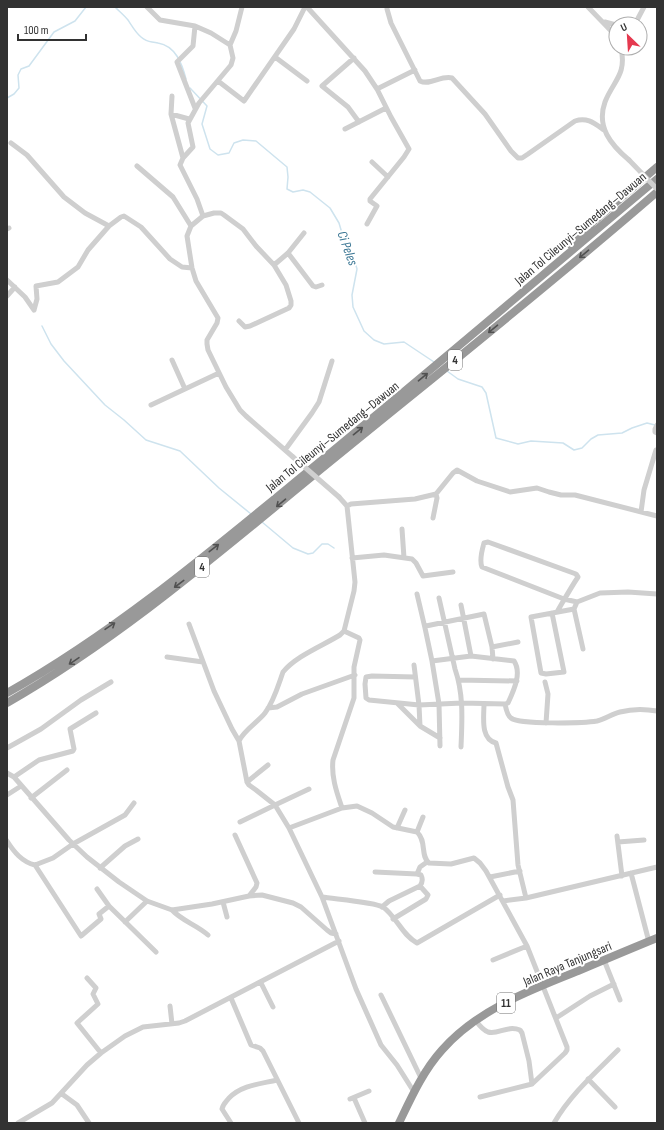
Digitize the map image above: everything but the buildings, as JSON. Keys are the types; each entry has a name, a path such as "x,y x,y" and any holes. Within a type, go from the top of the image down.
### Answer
{"highway":[{"path":"544,274 593,222 657,166"},
{"name":"Jalan Tol Cileunyi–Sumedang–Dawuan","path":"7,703 37,685 131,621 224,550 337,456 516,298 657,179"},
{"name":"Jalan Tol Cileunyi–Sumedang–Dawuan","path":"7,693 59,661 128,615 524,304 614,229 657,190"},
{"path":"614,229 657,197"},
{"name":"Jalan Raya Tanjungsari","path":"398,1123 422,1078 436,1057 447,1044 476,1021 514,999 542,986 657,938"}],"street":[{"path":"148,7 163,22 195,26 211,33 230,45"},
{"path":"203,216 197,199 180,165 183,158 193,147 188,128 189,119 199,102 231,65 233,58 230,45 236,31 242,7"},
{"path":"218,81 244,102 294,29 306,7 365,71 377,89 409,149 409,151 369,200 377,206 367,224"},
{"path":"387,7 390,23 420,81 425,83 446,77 452,78 485,114 511,151 518,158 522,158 575,121 582,118 604,130"},
{"path":"588,7 608,27"},
{"path":"639,16 644,7"},
{"path":"604,22 608,23"},
{"path":"195,26 193,46 177,64 195,108"},
{"path":"623,56 623,65 620,75 605,102 602,114 604,130 611,142 657,190"},
{"path":"275,57 307,81"},
{"path":"354,58 322,86 348,107 359,122"},
{"path":"377,89 415,70"},
{"path":"172,96 171,114 183,158"},
{"path":"345,129 386,108"},
{"path":"171,114 189,119"},
{"path":"11,143 27,155 64,197 91,217 109,226"},
{"path":"372,162 388,177"},
{"path":"137,166 173,198 191,226"},
{"path":"239,321 245,327 248,327 290,307 291,301 286,285 274,265 256,246 243,229 224,215 214,213 203,216 191,226 187,236 192,268 200,290 211,304 218,318 217,323 207,340 208,350 226,387 242,412 339,497 347,506 355,582 344,631 340,635 302,656 286,668 268,708 256,723 240,737 239,741"},
{"path":"7,280 25,297 34,310 37,299 36,286 58,282 78,267 88,250 109,226 124,216 142,227 170,259 182,267 192,268"},
{"path":"274,265 288,252 304,233"},
{"path":"288,252 313,286 316,287 322,285"},
{"path":"7,296 15,287"},
{"path":"172,360 185,389"},
{"path":"285,450 319,402 332,361"},
{"path":"151,405 219,373"},
{"path":"641,512 644,490 656,450"},
{"path":"347,506 351,504 415,499 436,494 452,473 457,470 477,481 510,492 537,488 561,495 575,495 657,516"},
{"path":"433,518 437,498 436,494"},
{"path":"402,529 404,558"},
{"path":"574,609 554,612 532,616 530,619 541,673 546,674 564,672 554,612 564,599 578,577 576,574 488,542 484,543 480,560 482,567 564,599 577,602 600,593 628,592 657,594"},
{"path":"352,558 384,555 412,559 416,562 423,576 454,572"},
{"path":"417,594 432,661 439,704 440,746"},
{"path":"439,598 459,680 462,703 461,747"},
{"path":"577,602 574,609 583,648"},
{"path":"461,605 471,656"},
{"path":"425,628 426,626 485,614 492,646 493,659"},
{"path":"189,624 214,691 239,741 247,782 275,805 289,828 322,897 356,989 382,1045 414,1092"},
{"path":"342,808 332,768 333,760 354,698 354,667 360,639 344,631"},
{"path":"492,646 518,642"},
{"path":"415,677 372,676 365,678 366,697 367,699 398,704 505,704 508,703 517,681 517,666 515,661 471,656 432,661"},
{"path":"167,657 204,662"},
{"path":"414,665 420,726"},
{"path":"268,708 277,707 302,694 354,675"},
{"path":"459,680 517,681"},
{"path":"7,748 41,729 81,700 111,682"},
{"path":"545,682 548,694 546,722"},
{"path":"398,704 420,726 440,738"},
{"path":"484,704 485,733 491,742 496,743 513,800 520,872 526,898"},
{"path":"505,704 509,717 514,720 546,722 576,723 597,721 620,712 632,710 657,711"},
{"path":"14,777 40,760 72,752 74,749 70,729 96,713"},
{"path":"247,782 268,765"},
{"path":"31,798 67,770"},
{"path":"7,773 14,777 73,844 100,868 147,901 172,910 180,918 208,935"},
{"path":"7,795 21,786"},
{"path":"240,822 309,789"},
{"path":"35,865 53,858 73,844 125,815 134,803"},
{"path":"289,828 342,808 357,806 364,808 391,826 417,832 423,839 425,859 427,862 431,864 451,864 474,858 480,863 490,877 527,946 556,1018 567,1050 532,1084 480,1097"},
{"path":"397,828 405,810"},
{"path":"417,832 423,817"},
{"path":"234,835 257,883 256,887 249,896"},
{"path":"617,836 622,876"},
{"path":"100,868 126,846 138,839"},
{"path":"618,842 644,840"},
{"path":"7,841 11,848 24,861 35,865 81,936 101,919 99,914 109,906"},
{"path":"417,874 420,867 427,862"},
{"path":"503,901 526,898 657,867"},
{"path":"375,872 417,874 421,875 422,877 422,884 420,886 389,901 382,907"},
{"path":"490,877 520,872"},
{"path":"631,874 649,942"},
{"path":"393,919 427,898 428,895 420,886"},
{"path":"97,889 109,906 156,952"},
{"path":"172,910 262,895 293,904 309,913 331,933 336,934"},
{"path":"322,897 373,904 382,907 415,942 420,942 500,895"},
{"path":"125,922 147,901"},
{"path":"223,902 227,917"},
{"path":"18,1123 52,1103 62,1094 87,1065 124,1036 146,1026 172,1024 185,1020 261,983 339,941"},
{"path":"493,960 527,946"},
{"path":"604,960 620,1000"},
{"path":"87,978 96,988 93,994 98,1004 77,1023 101,1053"},
{"path":"261,983 273,1007"},
{"path":"556,1018 590,996 614,984"},
{"path":"381,995 422,1078"},
{"path":"231,998 251,1045 260,1048 263,1051 299,1123"},
{"path":"170,1006 172,1024"},
{"path":"476,1021 484,1030 490,1032 509,1028 520,1030 529,1061 532,1084"},
{"path":"554,1123 562,1110 588,1079 618,1050"},
{"path":"588,1079 615,1107"},
{"path":"231,1123 222,1109 223,1105 232,1096 248,1086 277,1080"},
{"path":"365,1123 352,1099 369,1092"},
{"path":"62,1094 77,1105 89,1123"}],"waterway":[{"name":"Ci Peles","path":"7,98 14,94 19,88 18,75 21,69 29,66 54,32 75,21 86,7"},
{"name":"Ci Peles","path":"115,7 126,18 137,34 143,39 164,45 174,52 180,62 186,79"},
{"name":"Ci Peles","path":"190,88 207,106 202,124 210,149 218,155 229,153 234,143 243,140 256,141 287,167 287,189 293,192 303,190 310,192 330,208 339,223 344,240 353,255 357,269 352,295 353,307 364,331 374,340 384,344 404,342 434,362"},
{"path":"42,326 51,344 64,361 105,405 146,440 180,451 219,488 251,514"},
{"name":"Ci Peles","path":"447,371 458,379 482,387 486,393 496,438 518,444 531,441 563,443 574,450 582,448 591,439 598,435 622,433 647,423 655,425"},
{"path":"262,522 293,548 308,554 313,553 322,544 328,544 334,548"}]}
